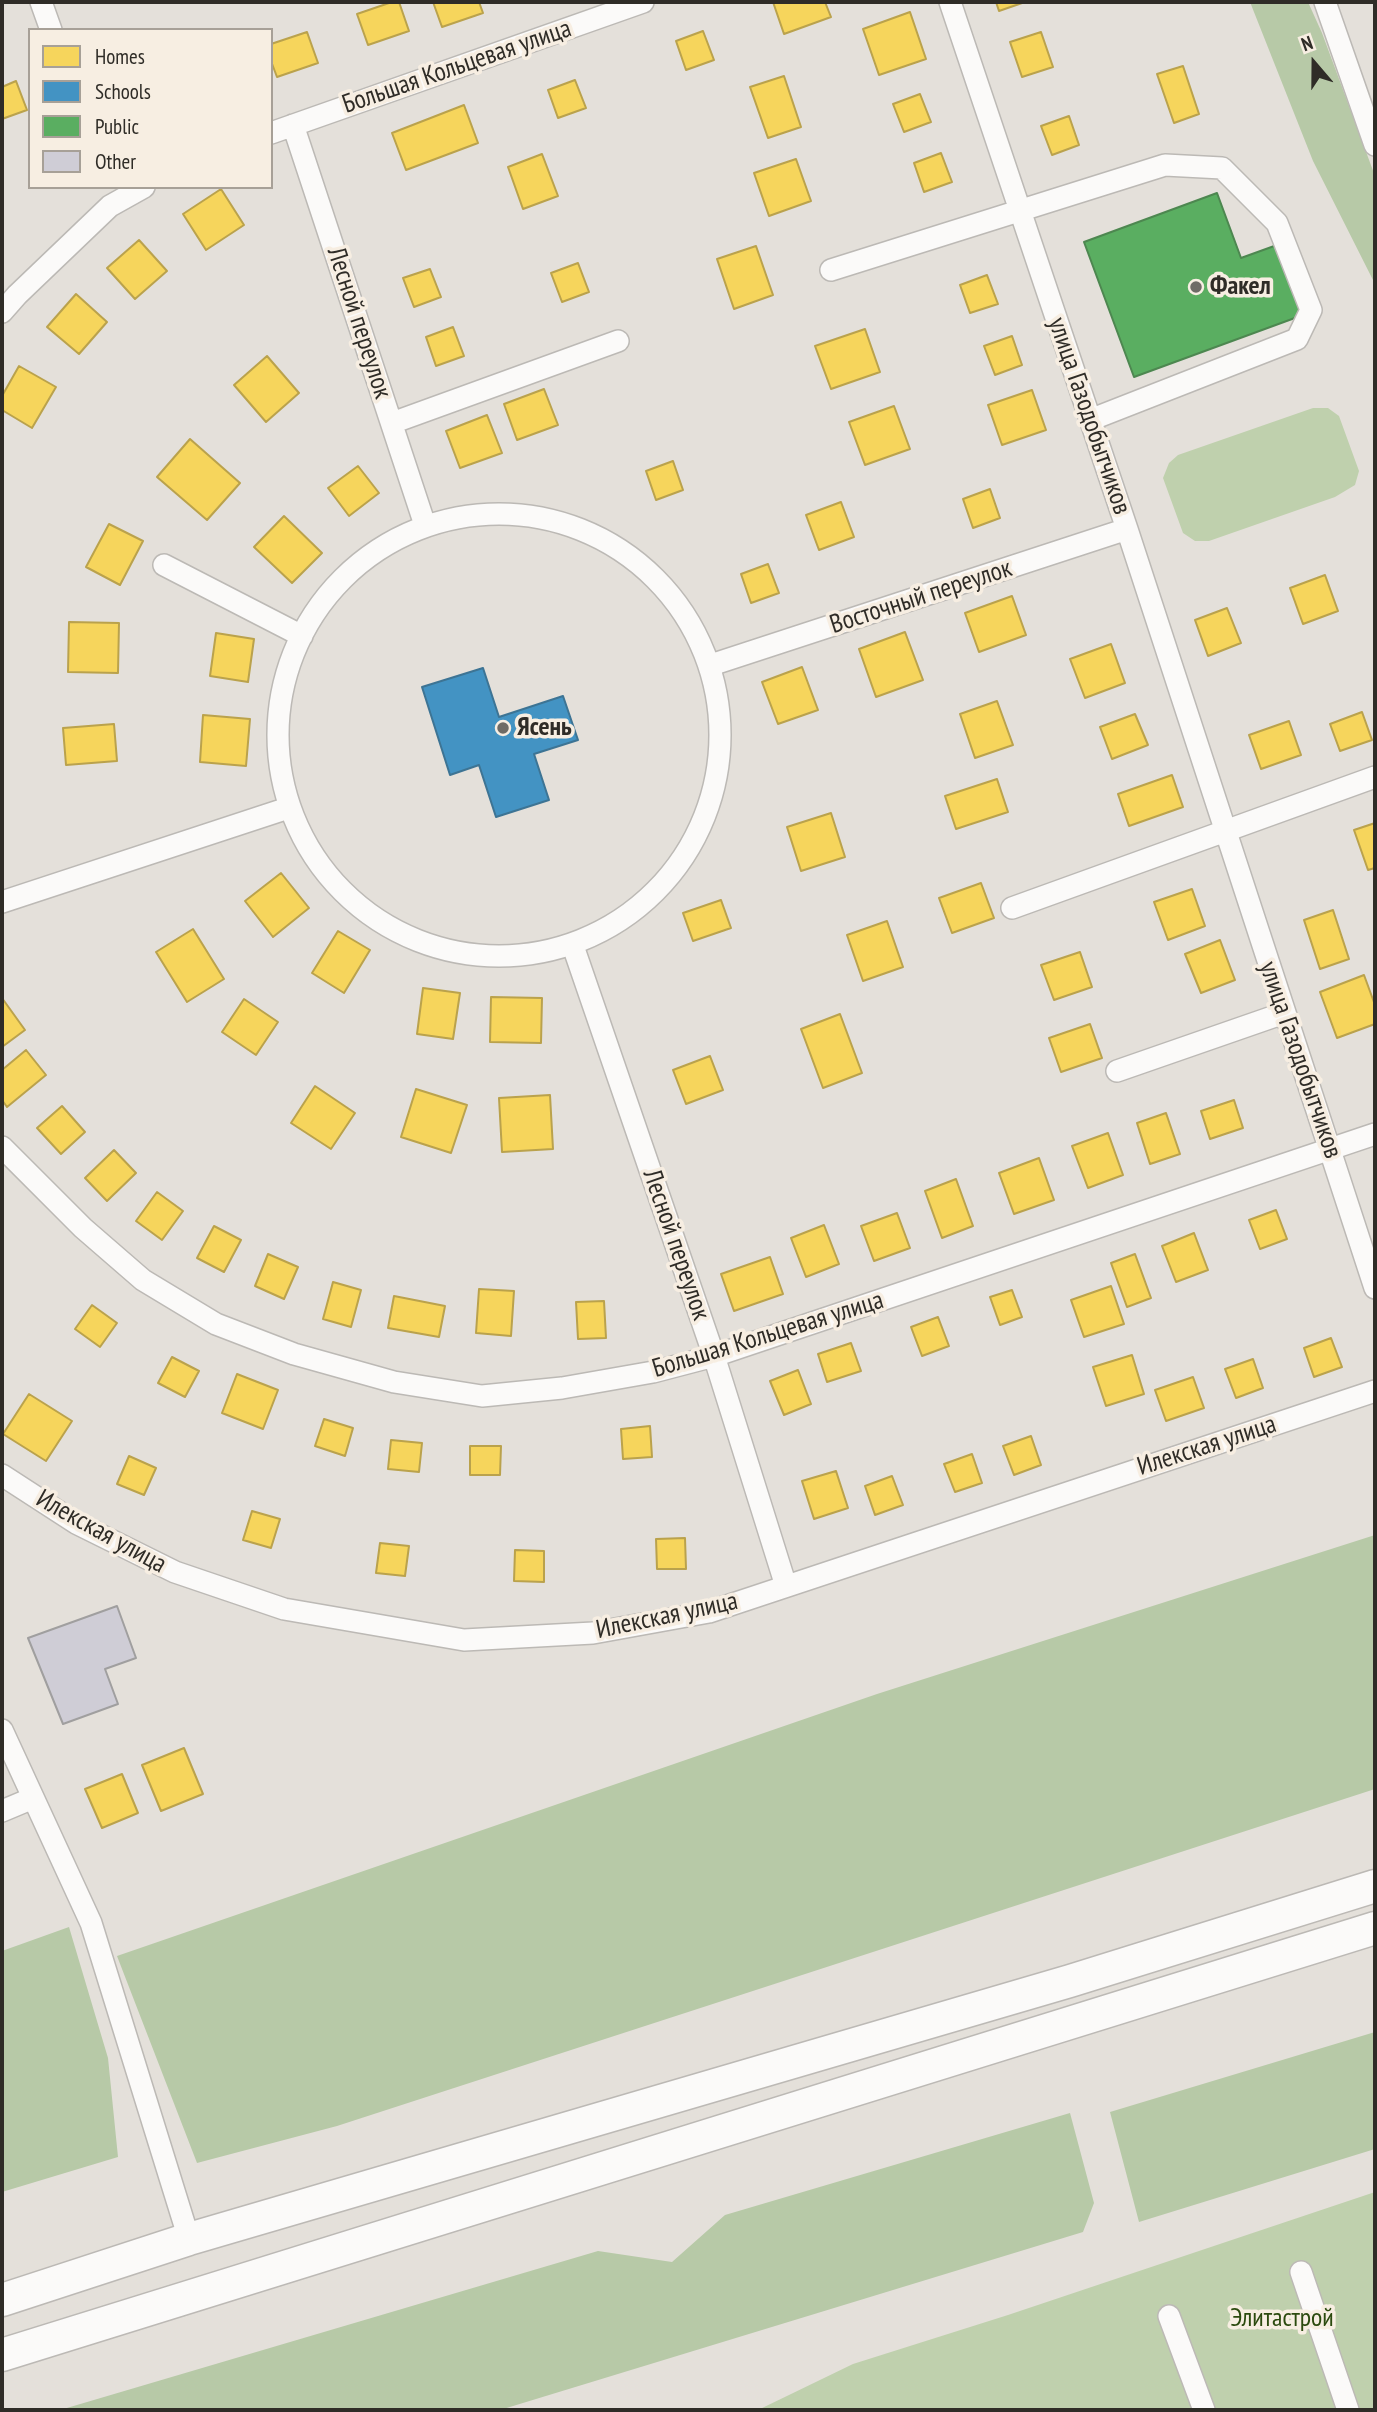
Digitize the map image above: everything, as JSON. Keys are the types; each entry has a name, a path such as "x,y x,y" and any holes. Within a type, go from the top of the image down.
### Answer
{"highway":[{"path":"2,2300 190,2239 1070,1981 1375,1886"},
{"path":"2,2355 1375,1928"}],"street":[{"path":"41,2 50,28"},
{"name":"Большая Кольцевая улица","path":"273,132 643,2"},
{"name":"улица Газодобытчиков","path":"950,2 1127,529 1375,1288"},
{"path":"1325,2 1375,145"},
{"name":"Лесной переулок","path":"293,125 424,522"},
{"path":"831,270 1165,165 1222,168 1277,223 1311,310 1297,339 1090,419"},
{"path":"2,312 107,197 137,189"},
{"path":"392,423 618,341"},
{"path":"522,512 571,526 607,542 664,588 714,664 722,725 717,770 698,835 665,885 608,928 573,946 502,957 439,949 379,922 326,874 300,837 285,809 279,769 278,719 291,657 302,636 312,616 335,585 379,548 424,522 461,515 522,512"},
{"name":"Восточный переулок","path":"714,664 1127,529"},
{"path":"164,565 302,636"},
{"path":"1012,908 1375,777"},
{"path":"2,902 285,809"},
{"name":"Лесной переулок","path":"573,946 714,1356 786,1586"},
{"path":"1117,1071 1284,1013"},
{"name":"Большая Кольцевая улица","path":"2,1147 83,1228 143,1280 216,1324 295,1354 394,1382 482,1396 562,1388 653,1372 714,1356 1375,1134"},
{"name":"Илекская улица","path":"2,1475 76,1523 175,1572 284,1609 464,1640 593,1633 709,1612 1375,1391"},
{"path":"2,1730 91,1923 190,2239"},
{"path":"2,1811 33,1798"},
{"path":"1301,2272 1348,2410"},
{"path":"1169,2316 1204,2410"}],"green space":[{"path":"1250,2 1308,2 1322,33 1375,176 1375,284 1313,161"},
{"path":"1313,408 1328,408 1339,416 1359,471 1355,485 1335,497 1209,541 1195,541 1183,533 1163,478 1169,463 1178,455"},
{"path":"1375,1535 1375,1789 337,2126 197,2163 117,1956 877,1694"},
{"path":"69,1927 108,2058 118,2157 2,2192 2,1951"},
{"path":"1375,2032 1375,2149 1139,2222 1110,2112"},
{"path":"1070,2113 1094,2203 1083,2232 500,2410 60,2410 598,2251 672,2262 725,2215"},
{"name":"Элитастрой","path":"1375,2192 1375,2410 758,2410 853,2364"}],"building: Homes":[{"path":"399,2 409,31 368,45 357,14"},
{"path":"433,2 479,2 483,13 442,27"},
{"path":"773,2 825,2 831,17 784,34"},
{"path":"996,2 1025,2 999,11"},
{"path":"910,12 926,59 879,75 863,29"},
{"path":"703,31 714,60 686,70 676,41"},
{"path":"307,32 318,63 277,77 273,66 273,43"},
{"path":"1041,32 1053,67 1022,77 1010,42"},
{"path":"1183,66 1199,114 1174,123 1157,74"},
{"path":"784,76 801,127 768,138 750,87"},
{"path":"575,80 586,108 558,118 548,90"},
{"path":"16,81 27,110 2,119 2,87"},
{"path":"920,94 931,122 904,132 893,104"},
{"path":"464,105 478,143 406,170 392,133"},
{"path":"1069,116 1079,145 1052,155 1041,126"},
{"path":"941,153 952,182 924,192 914,163"},
{"path":"542,154 558,196 523,209 508,167"},
{"path":"796,159 811,201 769,216 754,173"},
{"path":"221,189 244,225 206,250 183,214"},
{"path":"139,240 167,271 135,299 107,268"},
{"path":"756,246 773,295 734,309 717,259"},
{"path":"578,263 589,292 562,302 551,273"},
{"path":"430,269 441,297 414,307 403,278"},
{"path":"987,275 998,304 970,313 960,285"},
{"path":"76,294 107,322 79,354 47,327"},
{"path":"453,327 464,356 436,366 426,337"},
{"path":"865,329 880,372 831,389 815,346"},
{"path":"1012,336 1022,365 995,375 984,346"},
{"path":"267,356 299,393 266,422 234,385"},
{"path":"19,366 56,387 32,428 2,410 2,396"},
{"path":"544,389 558,425 517,440 504,404"},
{"path":"1032,390 1046,430 1002,445 988,405"},
{"path":"894,406 910,449 865,465 849,422"},
{"path":"487,415 502,453 460,468 446,431"},
{"path":"190,439 240,483 207,520 157,477"},
{"path":"673,461 683,490 656,500 646,471"},
{"path":"358,466 379,493 349,516 328,488"},
{"path":"990,489 1000,518 973,528 963,499"},
{"path":"841,502 854,537 819,550 806,515"},
{"path":"284,516 322,553 292,583 254,547"},
{"path":"109,524 143,541 120,585 86,567"},
{"path":"768,564 779,593 751,603 741,574"},
{"path":"1325,575 1338,611 1303,624 1290,588"},
{"path":"1012,596 1026,635 979,652 965,613"},
{"path":"1227,608 1241,643 1208,656 1195,620"},
{"path":"69,622 119,623 118,673 68,672"},
{"path":"905,632 923,680 876,697 859,649"},
{"path":"216,633 254,639 248,682 210,676"},
{"path":"1111,644 1125,683 1085,698 1070,659"},
{"path":"802,667 818,710 778,724 762,682"},
{"path":"997,701 1013,745 975,758 960,714"},
{"path":"1362,712 1372,740 1340,751 1330,724"},
{"path":"1135,714 1148,745 1112,759 1100,727"},
{"path":"203,715 250,719 246,766 200,762"},
{"path":"1289,721 1301,755 1261,769 1249,735"},
{"path":"114,724 117,761 66,765 63,728"},
{"path":"1172,775 1183,807 1129,826 1118,794"},
{"path":"997,779 1008,812 956,829 945,796"},
{"path":"831,813 845,857 801,871 787,827"},
{"path":"1375,823 1375,868 1368,870 1354,830"},
{"path":"281,873 309,908 273,937 245,901"},
{"path":"981,883 994,918 952,933 939,898"},
{"path":"1192,889 1205,926 1168,940 1154,902"},
{"path":"721,900 731,928 693,941 683,913"},
{"path":"1333,910 1349,959 1320,969 1304,920"},
{"path":"887,921 903,967 863,981 847,935"},
{"path":"193,929 224,979 187,1002 156,952"},
{"path":"338,931 370,950 344,993 312,973"},
{"path":"1220,940 1235,980 1201,993 1185,954"},
{"path":"1080,952 1092,987 1054,1000 1041,965"},
{"path":"1364,975 1375,1005 1375,1024 1337,1038 1320,992"},
{"path":"423,988 460,993 453,1039 417,1034"},
{"path":"491,997 542,998 541,1043 490,1042"},
{"path":"2,998 25,1030 2,1047"},
{"path":"244,999 278,1022 256,1055 222,1032"},
{"path":"840,1014 862,1073 823,1088 801,1029"},
{"path":"1090,1024 1102,1058 1061,1072 1049,1038"},
{"path":"26,1050 46,1075 7,1107 2,1100 2,1070"},
{"path":"710,1056 723,1090 686,1104 673,1070"},
{"path":"315,1086 355,1113 331,1149 291,1123"},
{"path":"416,1089 467,1105 451,1153 401,1137"},
{"path":"550,1095 553,1149 502,1152 499,1098"},
{"path":"1234,1100 1243,1128 1210,1139 1201,1111"},
{"path":"62,1106 85,1132 61,1154 37,1128"},
{"path":"1166,1113 1180,1154 1150,1164 1137,1123"},
{"path":"1108,1133 1123,1175 1088,1188 1072,1146"},
{"path":"114,1150 136,1173 107,1201 85,1178"},
{"path":"1039,1158 1054,1200 1014,1214 999,1173"},
{"path":"956,1179 973,1226 942,1238 925,1191"},
{"path":"157,1192 183,1211 162,1240 136,1221"},
{"path":"1276,1210 1287,1239 1260,1249 1249,1220"},
{"path":"897,1213 910,1248 874,1261 861,1226"},
{"path":"824,1225 839,1264 806,1277 791,1238"},
{"path":"214,1226 241,1240 224,1272 197,1258"},
{"path":"1194,1233 1208,1270 1176,1282 1162,1246"},
{"path":"268,1254 298,1267 284,1299 255,1286"},
{"path":"1135,1254 1151,1298 1127,1307 1111,1263"},
{"path":"770,1257 783,1294 734,1311 721,1274"},
{"path":"333,1282 361,1290 351,1327 323,1319"},
{"path":"1111,1286 1124,1324 1084,1337 1071,1300"},
{"path":"479,1289 514,1291 511,1336 476,1333"},
{"path":"1012,1290 1022,1317 1000,1325 990,1297"},
{"path":"394,1296 445,1306 439,1337 388,1328"},
{"path":"604,1301 606,1338 578,1339 576,1302"},
{"path":"92,1305 117,1323 100,1347 75,1329"},
{"path":"938,1317 949,1346 922,1356 911,1327"},
{"path":"1331,1338 1342,1367 1314,1377 1304,1348"},
{"path":"851,1343 861,1371 827,1382 818,1354"},
{"path":"1132,1355 1144,1394 1106,1406 1093,1367"},
{"path":"172,1357 199,1371 185,1397 158,1383"},
{"path":"1253,1359 1263,1388 1236,1398 1225,1369"},
{"path":"798,1370 811,1404 784,1415 770,1381"},
{"path":"237,1374 278,1390 263,1429 222,1413"},
{"path":"1193,1377 1204,1408 1166,1421 1155,1390"},
{"path":"29,1394 72,1421 46,1461 3,1434"},
{"path":"324,1419 353,1428 345,1456 315,1446"},
{"path":"650,1426 652,1457 623,1459 621,1429"},
{"path":"1031,1436 1041,1465 1014,1475 1003,1446"},
{"path":"391,1440 422,1443 419,1472 388,1469"},
{"path":"470,1446 501,1446 500,1475 470,1475"},
{"path":"972,1454 982,1483 955,1492 944,1464"},
{"path":"129,1456 156,1468 144,1495 117,1484"},
{"path":"836,1471 848,1508 814,1519 802,1481"},
{"path":"892,1476 903,1505 875,1515 865,1486"},
{"path":"252,1511 280,1519 271,1548 243,1540"},
{"path":"685,1538 686,1569 657,1569 656,1539"},
{"path":"380,1543 409,1546 405,1576 376,1573"},
{"path":"515,1550 544,1551 544,1582 514,1581"},
{"path":"184,1748 203,1794 161,1811 142,1765"},
{"path":"122,1774 138,1813 102,1828 85,1789"}],"building: Schools":[{"path":"483,668 499,717 563,696 578,740 534,754 549,800 496,817 479,765 450,775 422,687"}],"building: Public":[{"name":"Факел","path":"1217,193 1241,258 1277,245 1303,315 1134,377 1084,242"}],"building: Other":[{"path":"117,1606 136,1658 105,1669 118,1704 63,1724 28,1638"}],"place":[{"name":"Факел","path":"1196,287"},
{"name":"Ясень","path":"503,728"}]}
